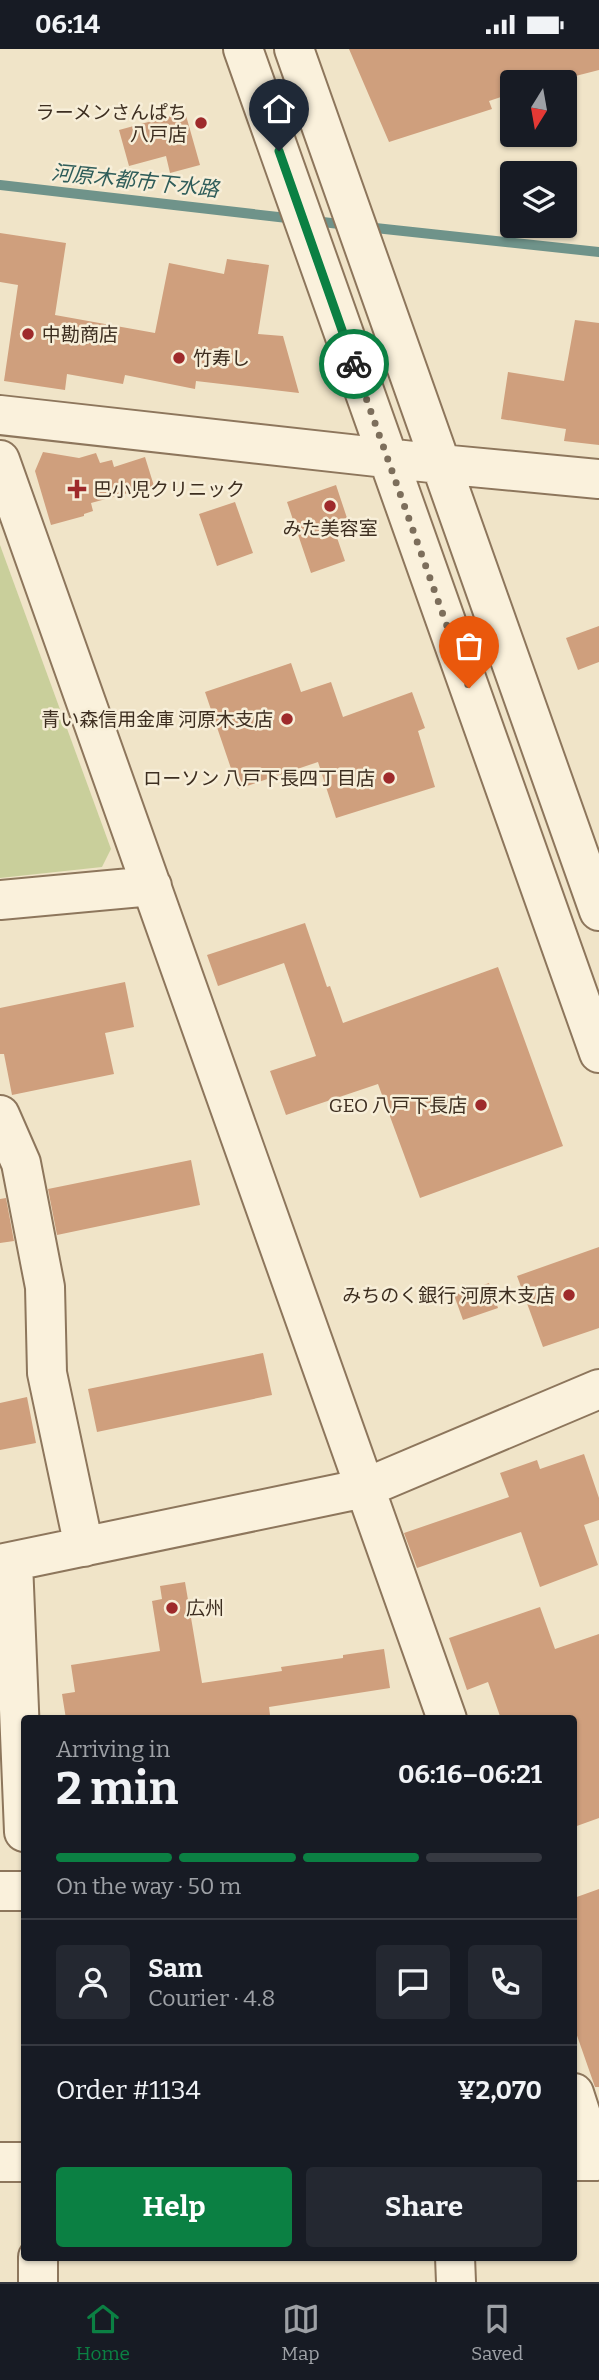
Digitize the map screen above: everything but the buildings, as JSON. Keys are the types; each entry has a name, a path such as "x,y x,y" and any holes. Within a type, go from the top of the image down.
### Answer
{"street":[{"path":"243,49 599,1053"},
{"path":"295,49 599,911"},
{"path":"0,415 599,479"},
{"path":"0,460 446,1715"},
{"path":"0,900 152,886"},
{"path":"0,1115 21,1163 45,1287 47,1373 83,1547"},
{"path":"21,1785 7,1563 365,1488 599,1389"},
{"path":"0,1891 21,1891"},
{"path":"577,2102 596,2161 577,2161"},
{"path":"0,2162 21,2162"},
{"path":"38,2261 38,2282"},
{"path":"455,2261 456,2282"}],"green space":[{"path":"0,545 111,849 102,867 0,878"}],"waterway":[{"name":"河原木都市下水路","path":"0,185 296,219"},
{"name":"河原木都市下水路","path":"314,221 348,225"},
{"name":"河原木都市下水路","path":"366,227 599,252"}],"way so far":[{"path":"354,364 469,688"}],"place":[{"name":"ラーメンさんぱち 八戸店","path":"201,123"},
{"name":"中勘商店","path":"28,334"},
{"name":"竹寿し","path":"179,358"},
{"name":"巴小児クリニック","path":"77,489"},
{"name":"みた美容室","path":"330,506"},
{"name":"青い森信用金庫 河原木支店","path":"287,719"},
{"name":"ローソン 八戸下長四丁目店","path":"389,778"},
{"name":"GEO 八戸下長店","path":"481,1105"},
{"name":"みちのく銀行 河原木支店","path":"569,1295"},
{"name":"広州","path":"172,1608"}],"route":[{"path":"279,151 354,364"}]}
